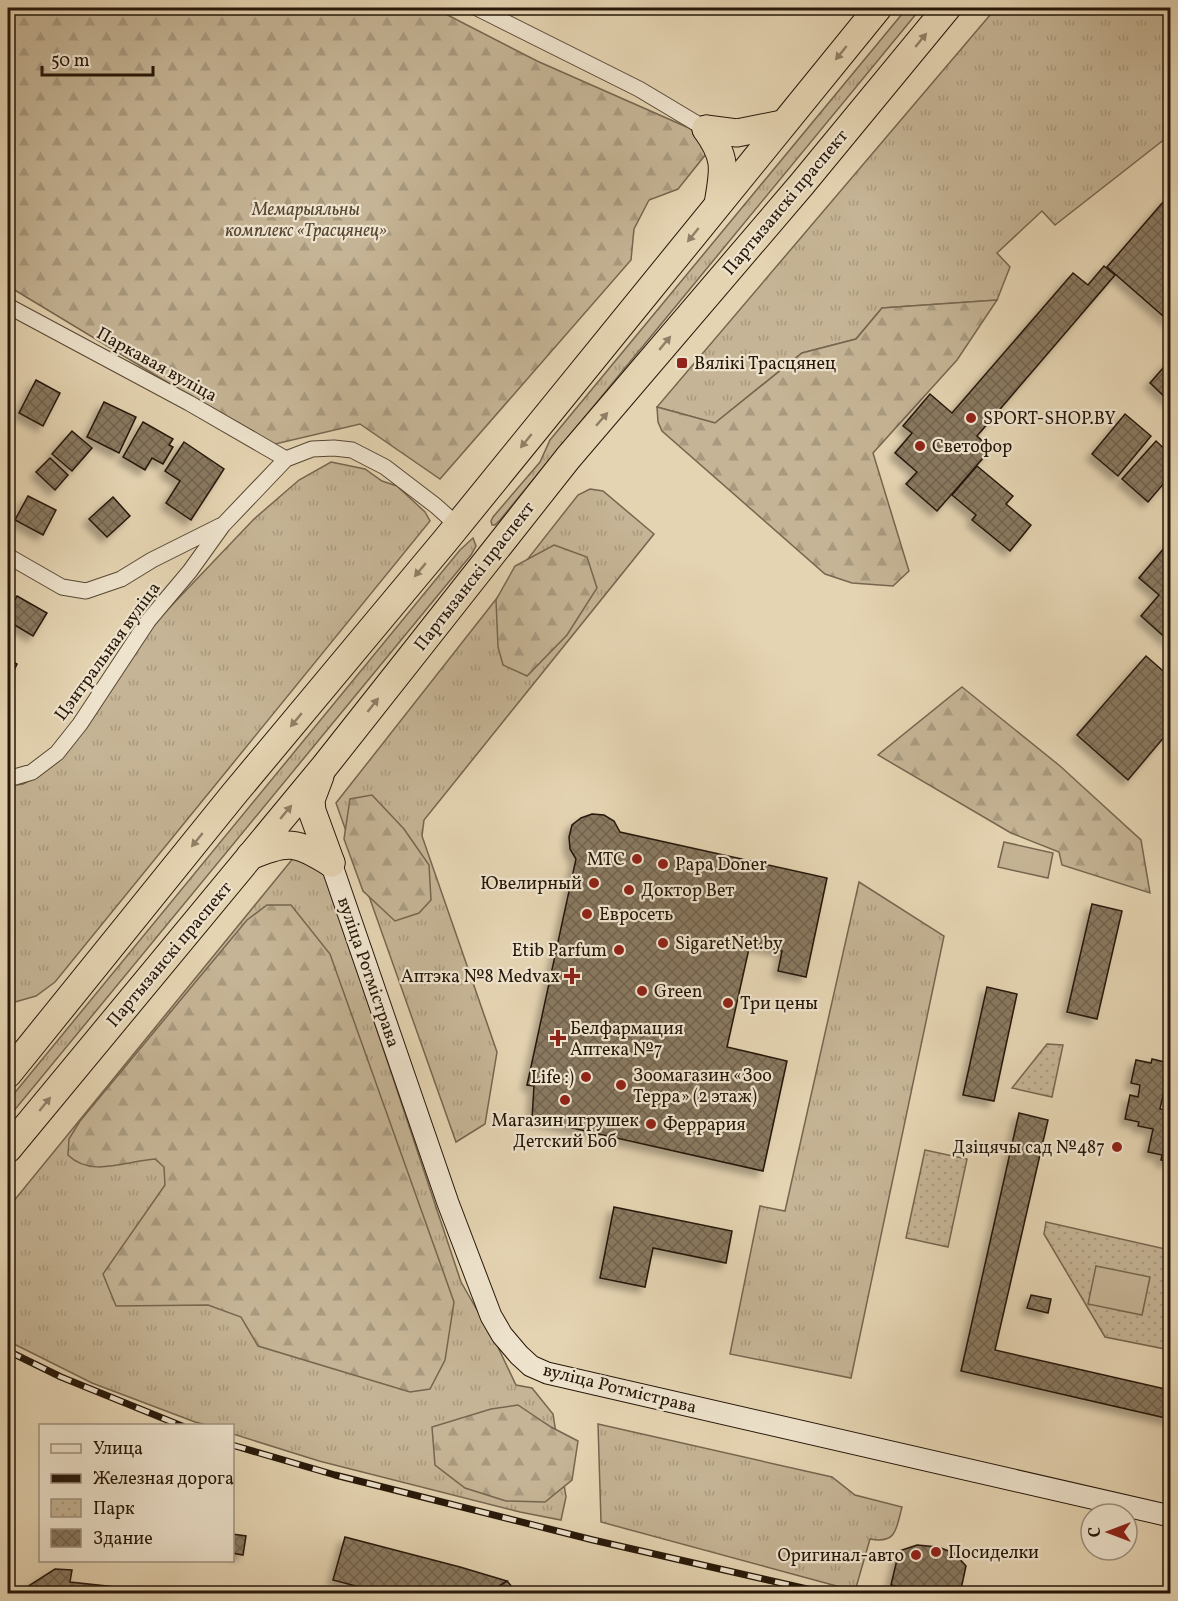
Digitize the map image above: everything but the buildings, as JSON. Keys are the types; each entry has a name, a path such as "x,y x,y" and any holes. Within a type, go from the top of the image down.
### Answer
{"highway":[{"path":"8,1074 234,794 459,523 878,8"},
{"name":"Партызанскі праспект","path":"8,1149 324,767 568,458 802,184 947,8"},
{"path":"706,129 736,133 782,124"},
{"path":"706,129 722,154 718,204"},
{"path":"459,523 496,548"},
{"path":"324,767 311,800 312,812 330,863"},
{"path":"249,856 288,844 299,845 330,863"}],"street":[{"path":"477,8 627,83 706,129"},
{"name":"Паркавая вуліца","path":"8,306 189,403 286,459"},
{"path":"286,459 312,449 352,450 385,467 459,523"},
{"name":"Цэнтральная вуліца","path":"8,779 32,772 57,753 80,724 148,621 223,525 286,459"},
{"name":"Цэнтральная вуліца","path":"8,556 62,587 86,591 121,579 152,560 223,525"},
{"name":"вуліца Ротмістрава","path":"330,863 451,1212 491,1316 502,1335 531,1366 599,1385 1170,1516"}],"green space":[{"name":"Мемарыяльны комплекс «Трасцянец»","path":"8,8 434,8 537,61 689,128 706,139 710,149 678,189 649,200 634,229 631,260 440,479 360,424 271,445 8,286"},
{"path":"907,8 921,8 500,520 492,525 493,517 540,462 550,440"},
{"path":"996,8 1170,8 1170,135 1055,225 1042,211 997,253 1010,267 997,300 882,308 856,339 802,353 715,423 657,407"},
{"path":"997,300 957,360 873,453 909,571 893,586 852,583 825,574 662,431 658,422 657,407 715,423 802,353 856,339 882,308"},
{"path":"331,462 365,469 382,481 397,486 425,512 430,521 55,982 36,996 8,1004 8,786 23,784 40,775 152,626 254,519 299,480"},
{"path":"590,489 603,491 654,534 424,820 422,836 497,1052 485,1124 456,1142 336,803 578,495"},
{"path":"473,538 476,546 471,555 8,1118 8,1101 460,550"},
{"path":"554,545 587,557 597,588 567,635 527,676 503,665 498,647 496,600 515,566"},
{"path":"962,687 1060,766 1141,840 1150,893 1062,865 1059,852 1011,833 878,755"},
{"path":"372,795 404,829 429,865 431,900 419,913 395,921 363,891 344,839 350,799"},
{"path":"1004,842 1053,853 1048,878 998,867"},
{"path":"299,851 325,874 461,1282 496,1343 516,1385 532,1388 553,1414 566,1497 561,1520 520,1512 319,1461 234,1434 234,1424 195,1422 92,1383 8,1341 8,1208"},
{"path":"859,882 944,936 851,1378 730,1354 760,1206 785,1211"},
{"path":"267,905 291,905 330,954 454,1302 445,1360 430,1389 410,1392 258,1346 241,1317 208,1305 116,1306 103,1274 165,1185 164,1167 155,1159 109,1166 87,1166 68,1155 69,1139 80,1121 247,920"},
{"path":"1047,1044 1063,1045 1052,1097 1012,1088"},
{"path":"925,1150 967,1159 948,1247 906,1238"},
{"path":"1046,1222 1170,1250 1170,1350 1105,1337 1044,1234"},
{"path":"1096,1266 1150,1277 1142,1315 1088,1304"},
{"path":"518,1405 551,1427 578,1441 572,1480 545,1502 506,1501 465,1488 435,1465 432,1427 491,1409"},
{"path":"598,1424 832,1477 855,1495 902,1507 896,1528 894,1533 886,1539 870,1539 855,1591 601,1522"}],"railway":[{"path":"8,1351 61,1377 177,1424"},
{"path":"234,1446 335,1475 593,1540 829,1594"}],"place":[{"name":"Вялікі Трасцянец","path":"682,363"},
{"name":"SPORT-SHOP.BY","path":"971,418"},
{"name":"Светофор","path":"920,446"},
{"name":"МТС","path":"637,859"},
{"name":"Papa Doner","path":"663,864"},
{"name":"Ювелирный","path":"594,883"},
{"name":"Доктор Вет","path":"629,890"},
{"name":"Евросеть","path":"587,914"},
{"name":"SigaretNet.by","path":"663,943"},
{"name":"Etib Parfum","path":"619,950"},
{"name":"Аптэка №8 Medvax","path":"572,976"},
{"name":"Green","path":"642,991"},
{"name":"Три цены","path":"728,1003"},
{"name":"Белфармация Аптека №7","path":"558,1038"},
{"name":"Life :)","path":"586,1077"},
{"name":"Зоомагазин «Зоо Терра» (2 этаж)","path":"621,1085"},
{"name":"Магазин игрушек Детский Боб","path":"565,1100"},
{"name":"Феррария","path":"651,1124"},
{"name":"Дзіцячы сад №487","path":"1117,1147"},
{"name":"Посиделки","path":"936,1552"},
{"name":"Оригинал-авто","path":"916,1555"}]}
